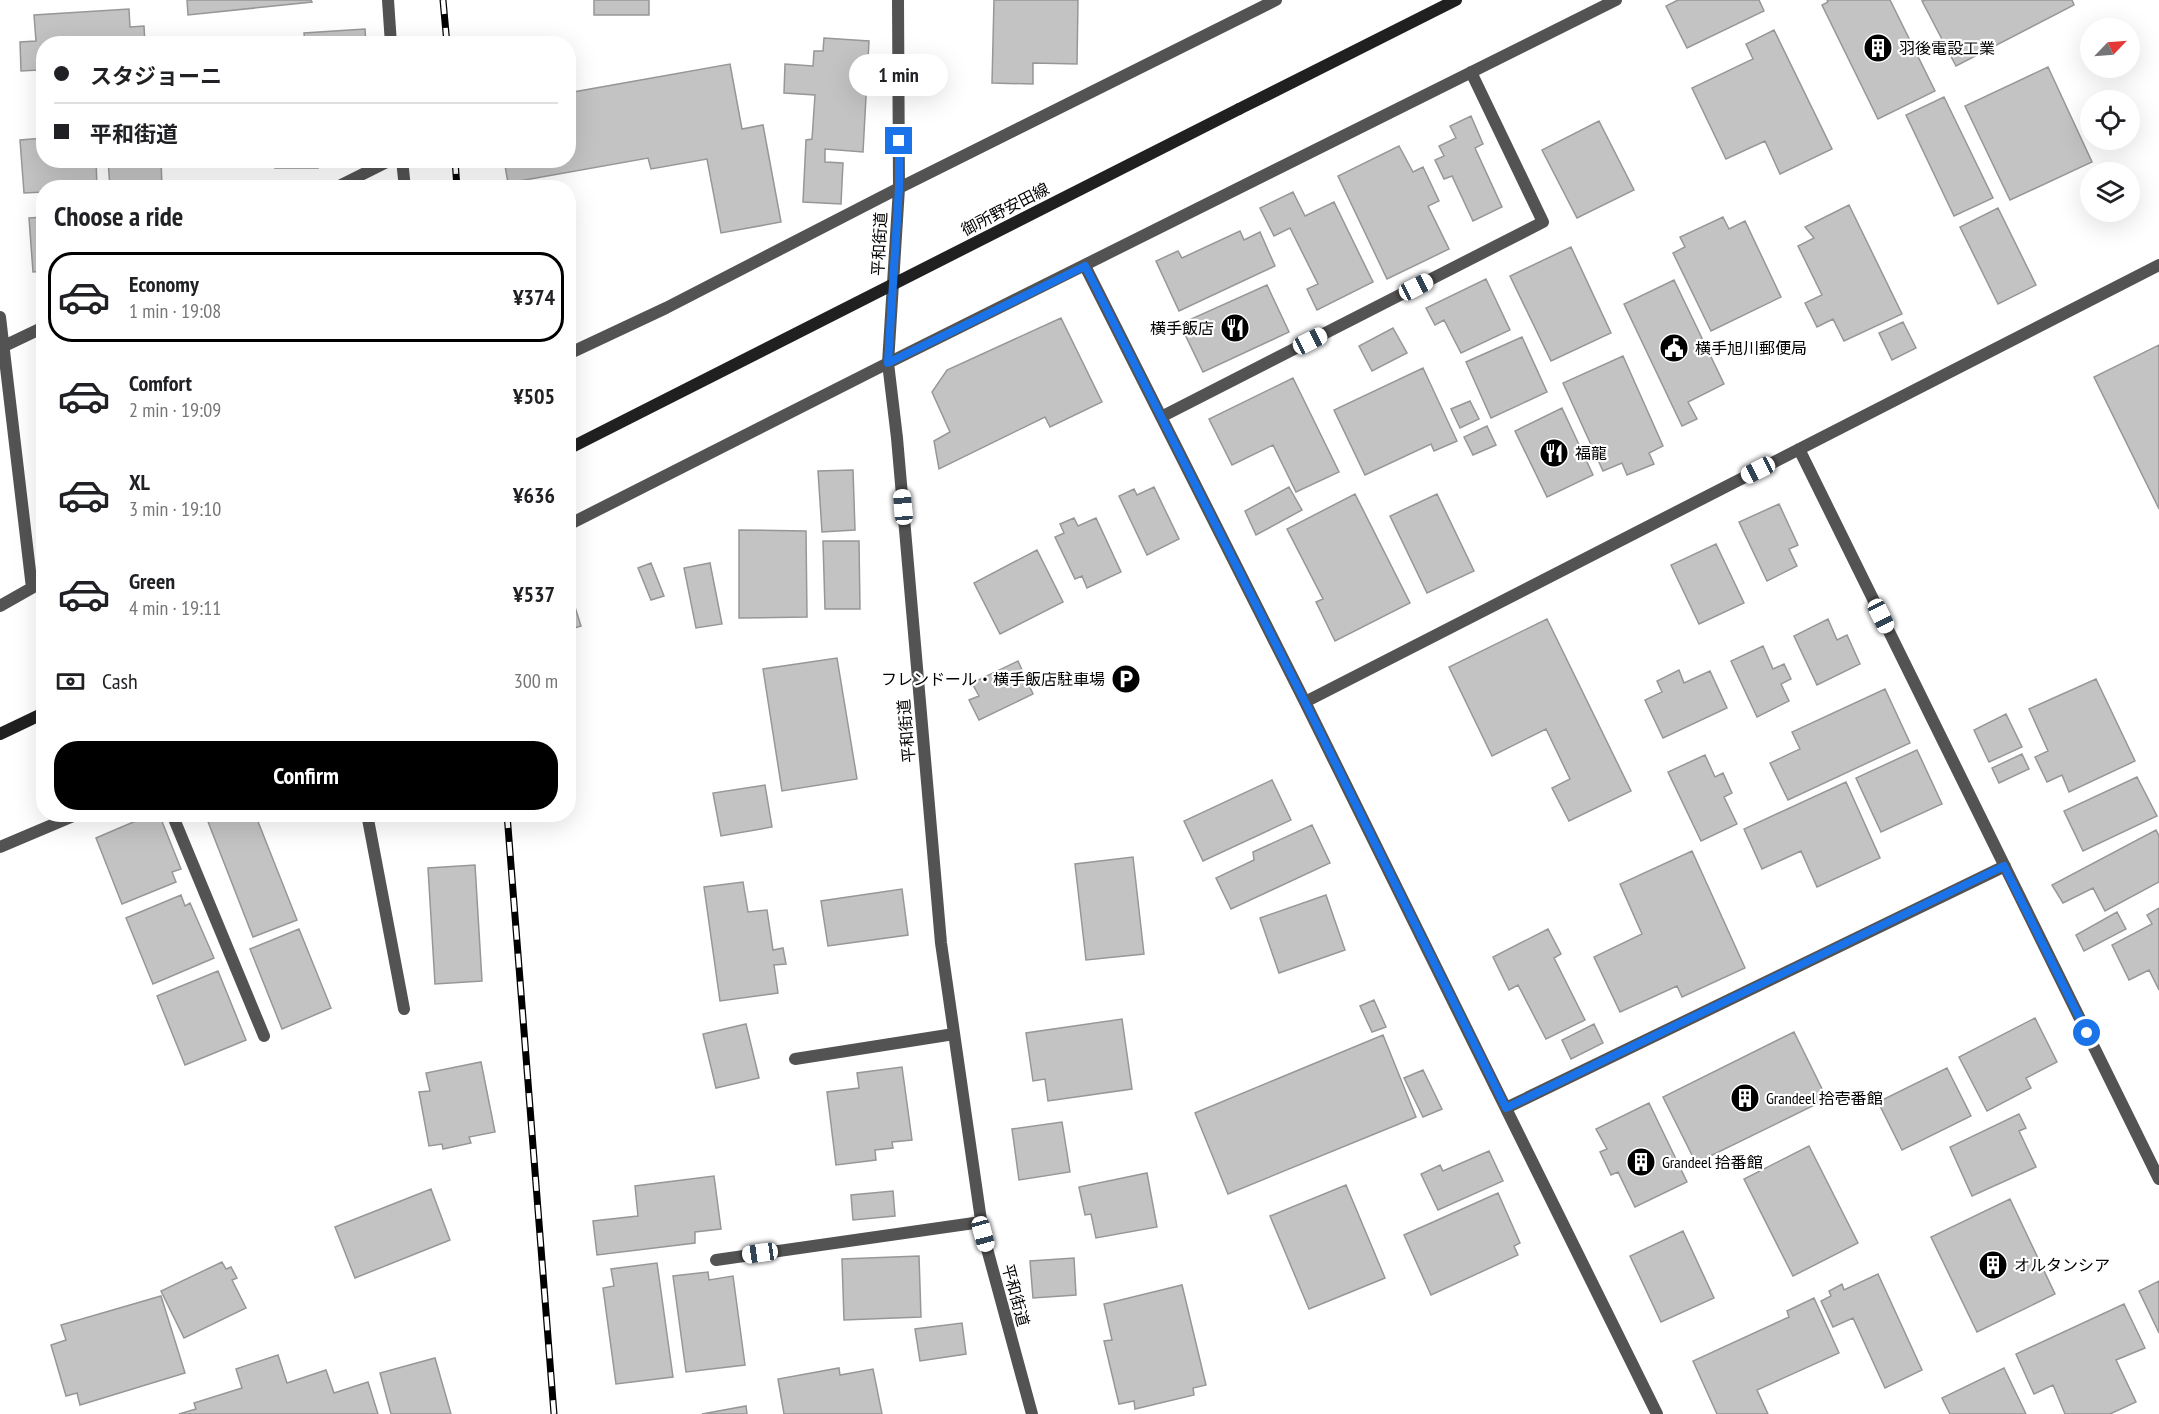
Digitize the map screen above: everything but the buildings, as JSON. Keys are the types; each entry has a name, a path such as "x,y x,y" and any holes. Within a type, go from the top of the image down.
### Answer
{"main road":[{"name":"御所野安田線","path":"576,445 1456,0"},
{"path":"0,734 36,716"}],"street":[{"path":"388,0 390,36"},
{"name":"平和街道","path":"898,0 899,188 888,363 897,438 941,943 981,1222 1032,1414"},
{"path":"576,350 666,308 899,188 1276,0"},
{"path":"576,521 1616,0"},
{"path":"1161,417 1543,222 1472,72"},
{"path":"351,180 375,168"},
{"path":"1305,702 2159,264"},
{"path":"1085,266 1305,702 1657,1414"},
{"path":"0,317 1,348 32,588"},
{"path":"1,348 36,331"},
{"path":"1799,449 2159,1179"},
{"path":"0,606 36,586"},
{"path":"0,847 59,822"},
{"path":"175,822 264,1036"},
{"path":"369,822 404,1008"},
{"path":"1506,1108 2004,866"},
{"path":"795,1059 954,1034"},
{"path":"716,1260 981,1222"}],"railway":[{"path":"443,0 446,36"},
{"path":"456,168 456,180"},
{"path":"508,822 554,1414"}],"place":[{"name":"羽後電設工業","path":"1878,48"},
{"name":"横手飯店","path":"1235,328"},
{"name":"横手旭川郵便局","path":"1674,348"},
{"name":"福龍","path":"1554,453"},
{"name":"フレンドール・横手飯店駐車場","path":"1126,679"},
{"name":"Grandeel 拾壱番館","path":"1745,1098"},
{"name":"Grandeel 拾番館","path":"1641,1162"},
{"name":"オルタンシア","path":"1993,1265"}],"route":[{"path":"899,141 899,188 888,363 1085,266 1506,1108 2004,866 2087,1033"}]}
